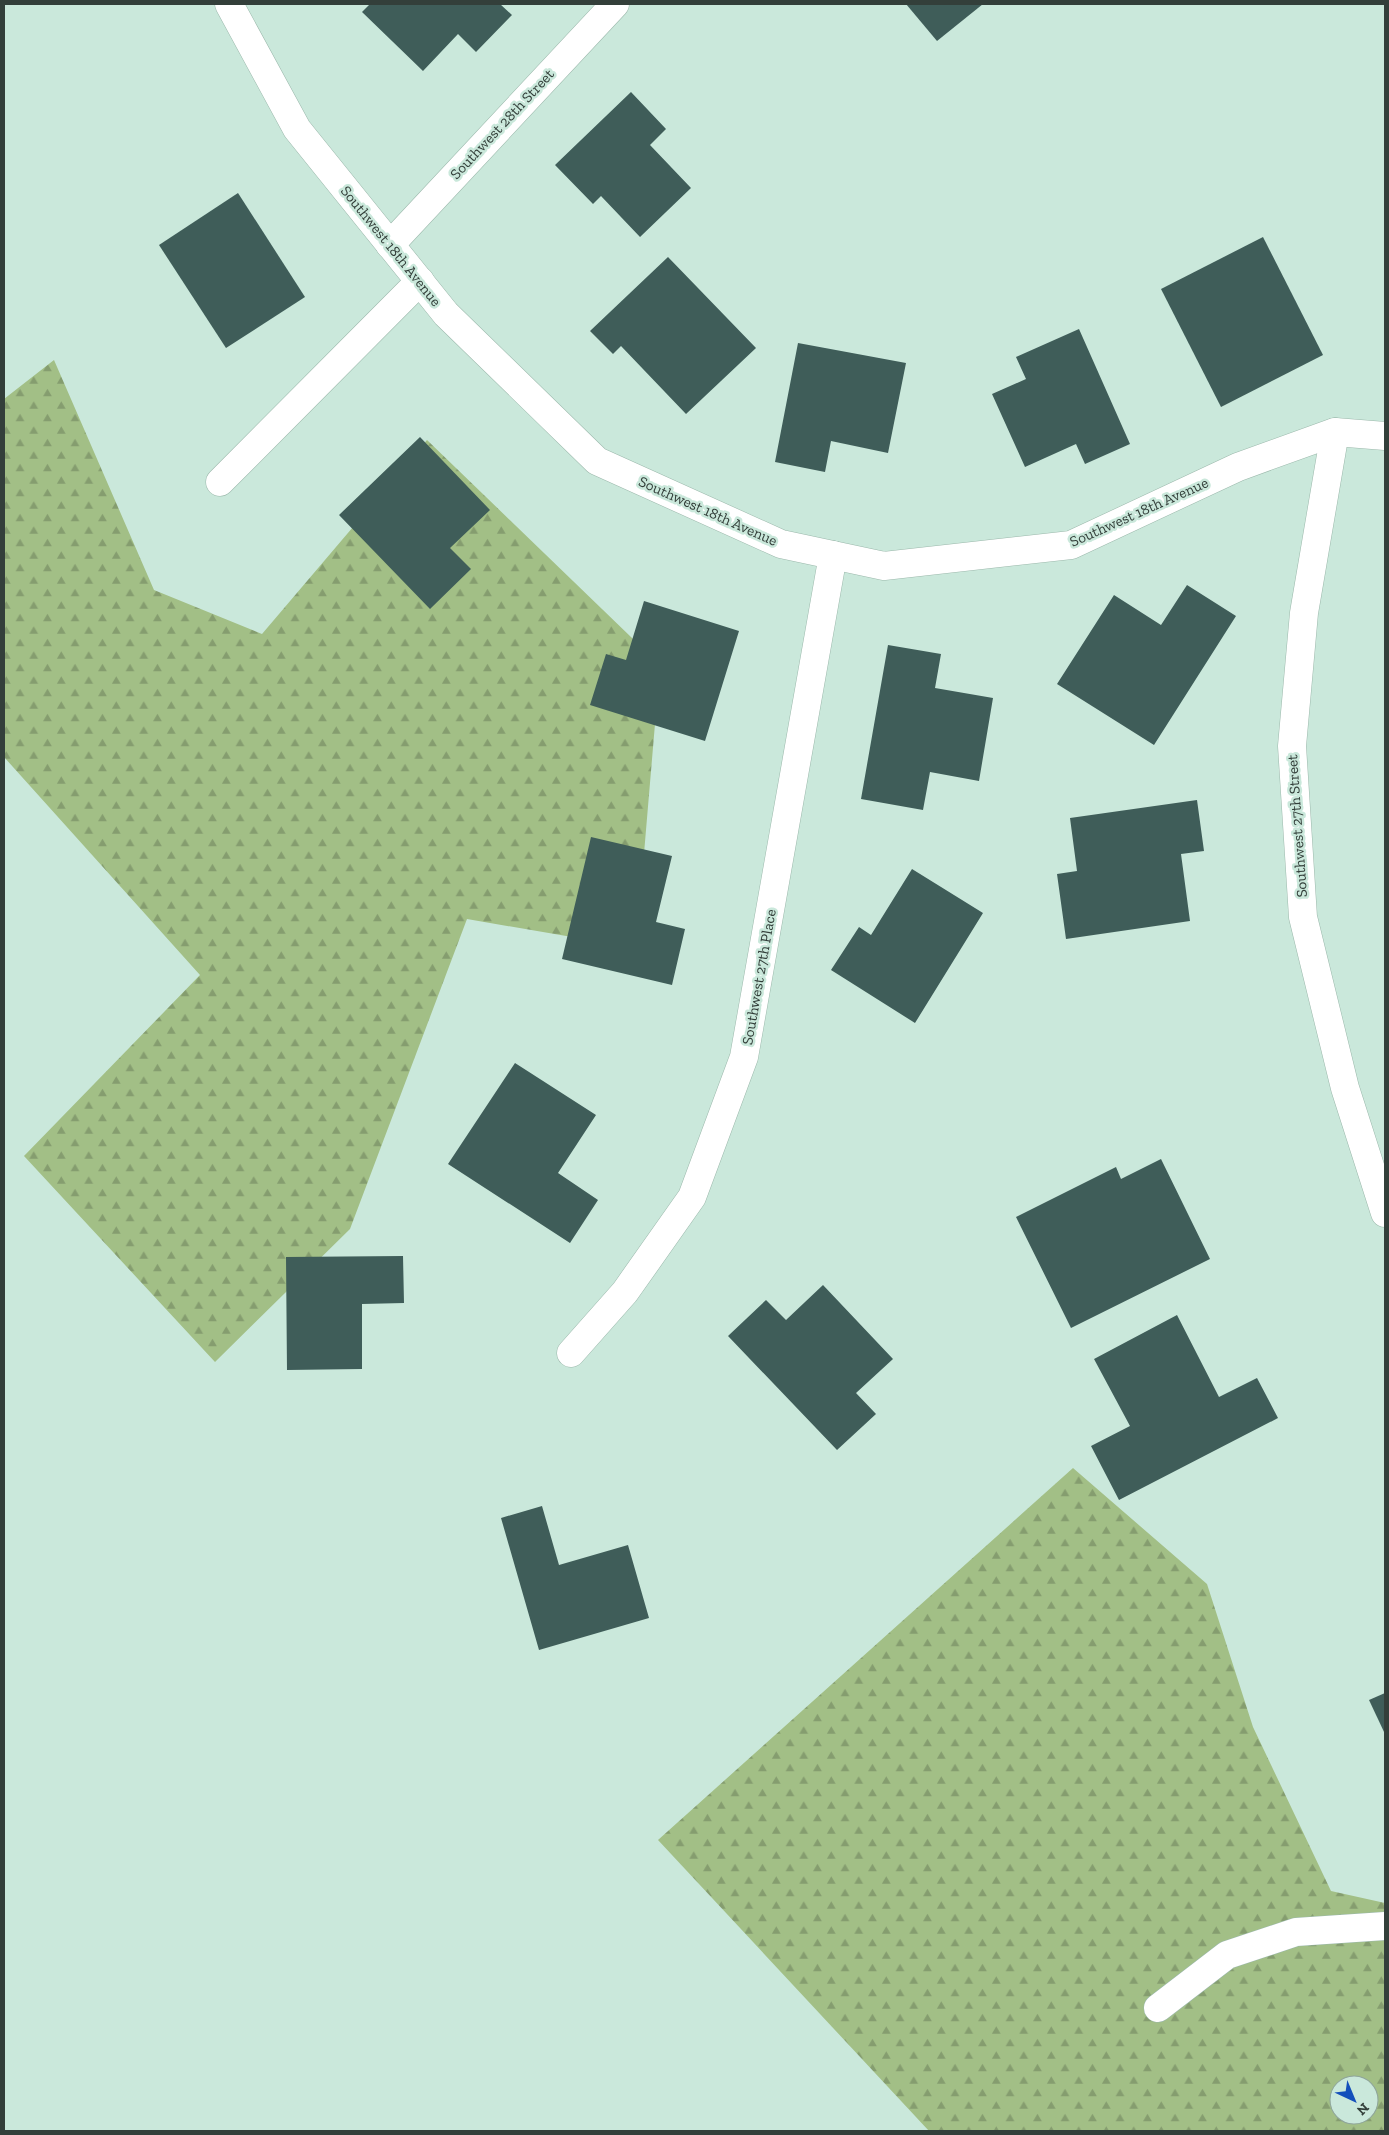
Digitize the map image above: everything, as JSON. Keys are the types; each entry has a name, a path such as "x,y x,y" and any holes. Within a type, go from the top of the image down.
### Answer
{"street":[{"name":"Southwest 18th Avenue","path":"229,4 297,130 446,314 597,461 781,544 884,566 1071,545 1238,467 1335,432 1385,436"},
{"name":"Southwest 28th Street","path":"390,245 615,4"},
{"path":"220,482 420,282"},
{"name":"Southwest 27th Street","path":"1335,432 1304,613 1292,746 1303,917 1345,1088 1385,1213"},
{"name":"Southwest 27th Place","path":"570,1353 626,1292 692,1197 744,1057 833,555"},
{"path":"1158,2008 1227,1955 1296,1932 1385,1926"}],"green space":[{"path":"54,360 154,590 262,634 427,440 660,665 636,948 467,919 350,1229 215,1362 24,1156 200,975 4,757 4,399"},
{"path":"1073,1468 1207,1584 1253,1727 1331,1891 1385,1903 1385,2131 929,2131 658,1840"}],"building":[{"path":"370,4 500,4 512,15 476,52 458,34 423,71 362,12"},
{"path":"906,4 983,4 937,41"},
{"path":"631,92 666,129 650,145 691,188 640,237 601,196 593,204 555,165"},
{"path":"238,193 305,297 226,348 159,245"},
{"path":"1263,237 1323,355 1221,407 1161,289"},
{"path":"668,257 756,348 686,414 621,346 613,354 590,331"},
{"path":"1079,329 1130,444 1085,464 1076,444 1025,467 992,394 1026,379 1016,357"},
{"path":"798,343 906,363 888,453 831,441 825,472 775,462"},
{"path":"420,437 490,510 450,548 471,569 430,609 339,515"},
{"path":"1187,585 1236,616 1154,745 1057,684 1114,595 1161,625"},
{"path":"644,601 739,631 705,741 590,705 606,654 626,660"},
{"path":"888,645 941,654 935,688 993,698 979,781 930,772 923,810 861,799"},
{"path":"1197,800 1204,851 1181,854 1190,921 1066,939 1057,874 1077,871 1070,818"},
{"path":"591,837 672,856 656,922 685,929 672,985 562,959"},
{"path":"912,869 983,913 915,1023 831,970 859,927 871,935"},
{"path":"515,1063 596,1115 558,1173 598,1200 570,1243 448,1164"},
{"path":"1161,1159 1210,1259 1071,1328 1016,1217 1116,1167 1121,1179"},
{"path":"403,1256 404,1303 362,1304 362,1369 287,1370 286,1257"},
{"path":"823,1285 893,1359 856,1393 876,1414 837,1450 728,1336 766,1300 786,1320"},
{"path":"1177,1315 1219,1397 1257,1378 1278,1418 1119,1500 1091,1446 1130,1426 1094,1359"},
{"path":"542,1506 559,1565 628,1545 649,1618 539,1650 501,1518"},
{"path":"1385,1693 1385,1734 1369,1700"}]}
